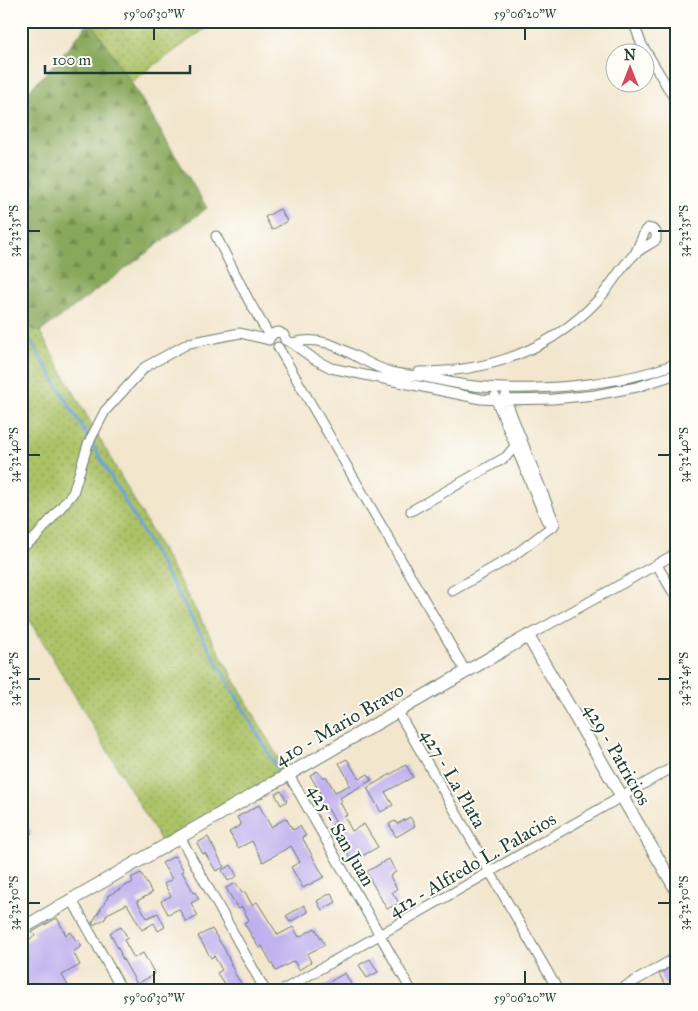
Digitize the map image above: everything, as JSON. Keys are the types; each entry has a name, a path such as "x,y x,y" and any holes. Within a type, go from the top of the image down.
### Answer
{"street":[{"path":"633,21 641,43 677,103"},
{"path":"216,236 272,345 301,340 317,340 330,343 346,350 390,376 481,399 553,399 595,395 637,387 677,374"},
{"path":"390,376 466,370 536,347 558,334 582,316 599,299 635,254"},
{"path":"270,338 274,333 279,332 284,335 285,344 466,672"},
{"path":"21,548 36,537 73,492 90,441 105,412 145,367 189,343 240,333 270,338"},
{"path":"285,344 332,368 465,385 506,388 595,384 677,363"},
{"path":"452,591 512,557 555,524 554,518 496,400 495,387"},
{"path":"506,388 506,400 519,445"},
{"path":"410,511 506,456 519,445"},
{"name":"410 - Mario Bravo","path":"21,930 528,636 677,553"},
{"path":"657,564 677,599"},
{"name":"429 - Patricios","path":"528,636 677,891"},
{"name":"427 - La Plata","path":"398,712 558,990"},
{"name":"412 - Alfredo L. Palacios","path":"284,990 677,766"},
{"name":"425 - San Juan","path":"289,775 411,990"},
{"path":"180,837 265,990"},
{"path":"72,900 122,990"},
{"path":"619,990 677,957"}],"green space":[{"path":"90,21 216,21 131,82"},
{"path":"90,21 131,82 207,208 40,332 21,324 21,99 60,58"},
{"path":"21,324 40,332 285,770 161,841 21,605"}],"building":[{"path":"280,209 287,221 272,230 265,217"},
{"path":"347,759 359,779 368,774 372,780 340,798 342,801 340,802 347,815 344,816 352,831 364,824 378,847 352,862 332,825 336,823 328,809 325,810 318,798 322,796 310,775 317,771 323,778 326,776 335,792 350,785 339,763"},
{"path":"406,765 413,777 385,792 393,805 381,812 367,788"},
{"path":"281,791 287,801 281,805 275,794"},
{"path":"259,805 271,827 286,818 293,830 300,826 306,836 302,837 324,877 303,888 291,867 300,862 291,846 263,862 252,841 238,848 229,832 241,825 237,817"},
{"path":"21,813 32,833 21,839"},
{"path":"410,817 415,826 396,837 389,824 395,821 397,824"},
{"path":"208,837 224,867 216,871 197,843"},
{"path":"175,856 184,871 182,872 199,899 191,903 198,916 186,922 179,909 168,914 161,901 171,896 164,884 172,879 162,863"},
{"path":"389,859 396,872 390,876 397,889 392,892 399,903 387,909 366,872"},
{"path":"231,865 237,876 228,881 222,870"},
{"path":"141,873 152,893 137,901 147,918 158,913 165,927 158,931 154,923 142,930 127,904 107,914 105,919 93,925 92,923 107,896 133,882 131,878"},
{"path":"236,883 242,893 245,892 252,905 257,902 278,935 293,927 299,937 315,928 325,945 307,954 311,962 299,970 294,961 276,971 262,946 259,948 244,923 249,920 242,907 238,909 226,888"},
{"path":"331,893 336,902 322,910 317,901"},
{"path":"304,905 308,912 290,922 286,916"},
{"path":"57,918 66,935 71,932 76,941 78,940 82,946 73,952 80,965 62,975 69,987 65,990 21,990 21,984 27,981 21,972 21,944 35,936 32,932"},
{"path":"121,927 128,938 124,940 134,958 143,953 155,974 137,984 110,933"},
{"path":"212,929 245,990 228,990 217,973 222,970 214,956 211,958 198,936"},
{"path":"370,959 378,972 367,978 359,965"},
{"path":"669,969 671,973 677,969 677,986 668,990 659,974"},
{"path":"345,973 354,990 317,990 331,981"}],"waterway":[{"path":"21,324 94,447 277,768"}]}
